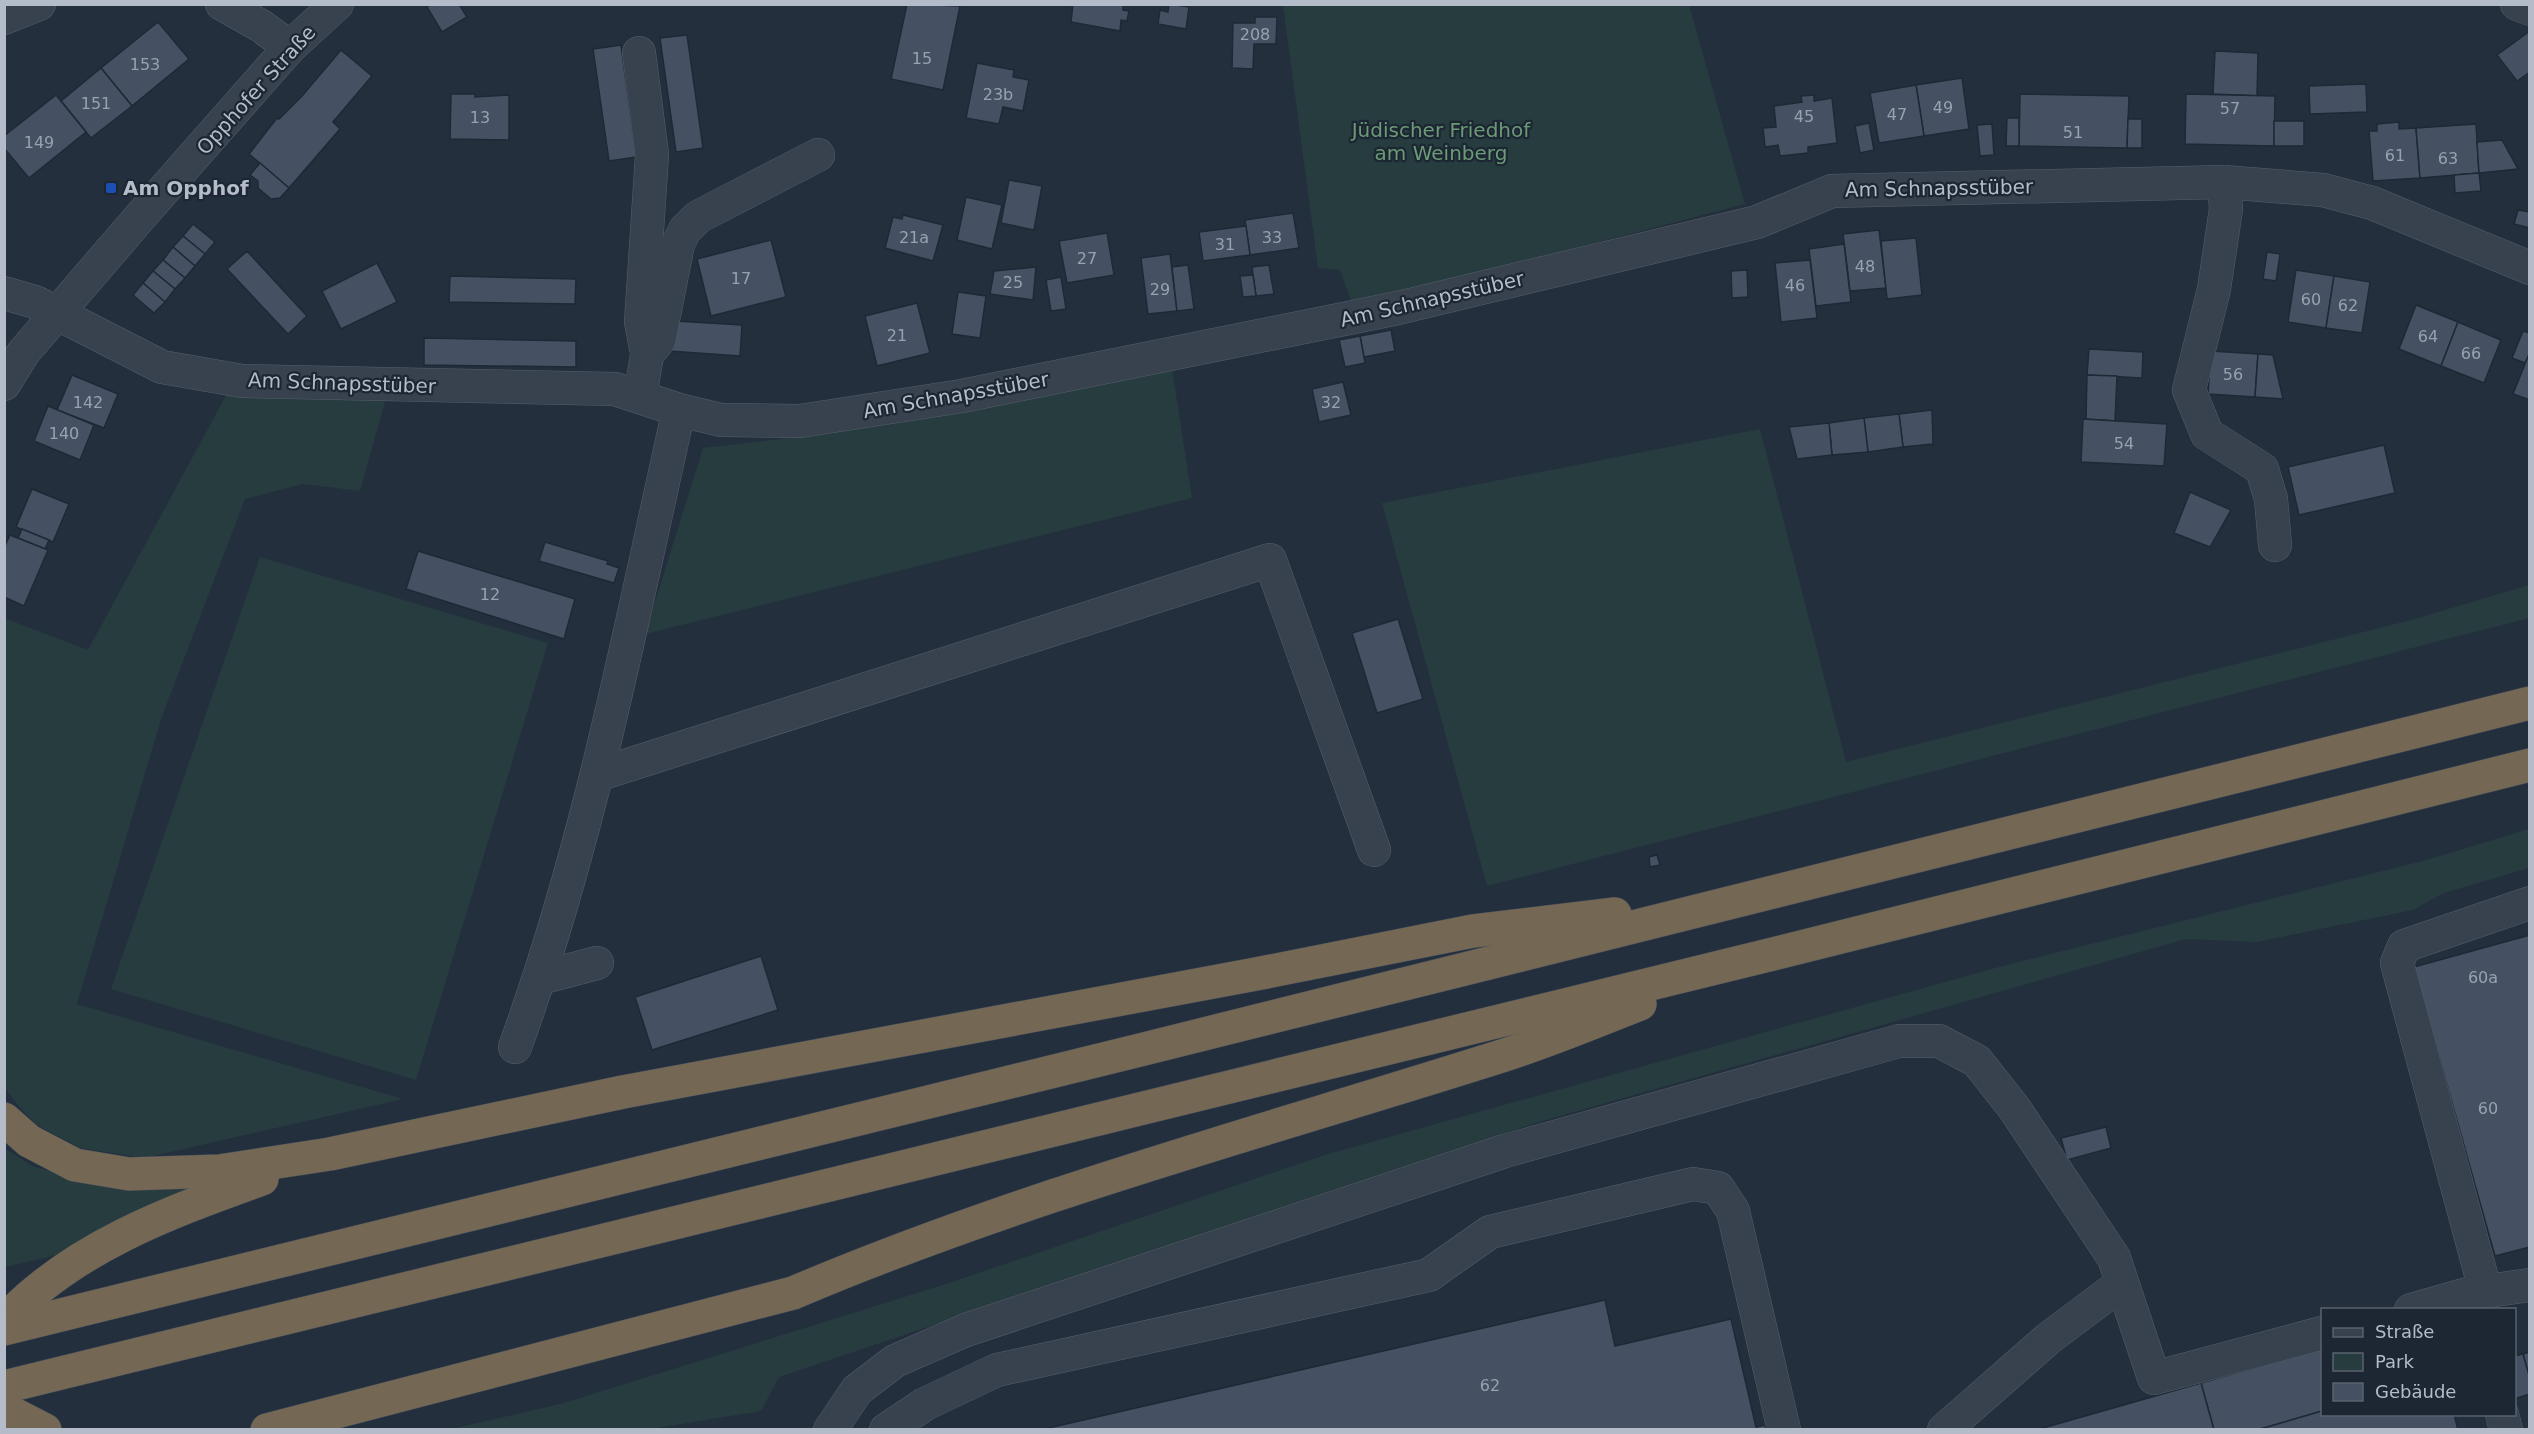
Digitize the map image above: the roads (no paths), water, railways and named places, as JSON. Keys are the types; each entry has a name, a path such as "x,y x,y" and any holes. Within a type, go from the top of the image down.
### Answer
{"highway":[{"path":"4,1329 1756,897 2529,703"},
{"path":"4,1387 1777,953 2529,765"},
{"path":"4,1119 29,1141 75,1165 129,1174 219,1171 330,1154 623,1092 1256,974 1473,931 1756,897"},
{"path":"267,1430 793,1293 847,1270 1107,1178 1494,1059 1777,953"},
{"path":"4,1321 27,1296 91,1251 150,1222 330,1154"},
{"path":"4,1409 45,1430"}],"street":[{"path":"4,18 39,4"},
{"path":"222,4 261,26 291,47"},
{"name":"Opphofer Straße","path":"4,384 23,352 57,313 291,47 337,4"},
{"path":"2517,4 2529,9"},
{"path":"639,53 652,156 641,322 647,355 640,397"},
{"path":"647,355 659,340 678,244 685,230 698,217 818,155"},
{"path":"2224,182 2226,209 2214,289 2189,390 2207,434 2262,469 2271,499 2275,545"},
{"name":"Am Schnapsstüber","path":"57,313 162,367 242,381 615,389 679,410 721,420 800,421 963,396 1398,308 1757,222 1832,191 2224,182 2323,190 2372,203 2529,268"},
{"path":"4,293 16,295 57,313"},
{"path":"515,1047 540,978 597,775 679,410"},
{"path":"597,775 1270,560 1374,850"},
{"path":"2475,1299 2397,963 2404,946 2529,903"},
{"path":"540,978 597,963"},
{"path":"830,1430 857,1390 895,1361 966,1330 1505,1151 1899,1041 1939,1041 1977,1061 2014,1108 2114,1258 2154,1378 2321,1333"},
{"path":"886,1430 927,1417 997,1370 1429,1275 1490,1232 1693,1184 1718,1188 1733,1211 1784,1430"},
{"path":"1944,1430 2049,1338 2121,1284"},
{"path":"2422,1308 2475,1299 2529,1285"}],"place":[{"name":"Am Opphof","path":"111,188"}],"park label":[{"name":"Jüdischer Friedhof am Weinberg","path":"1441,142"}]}
